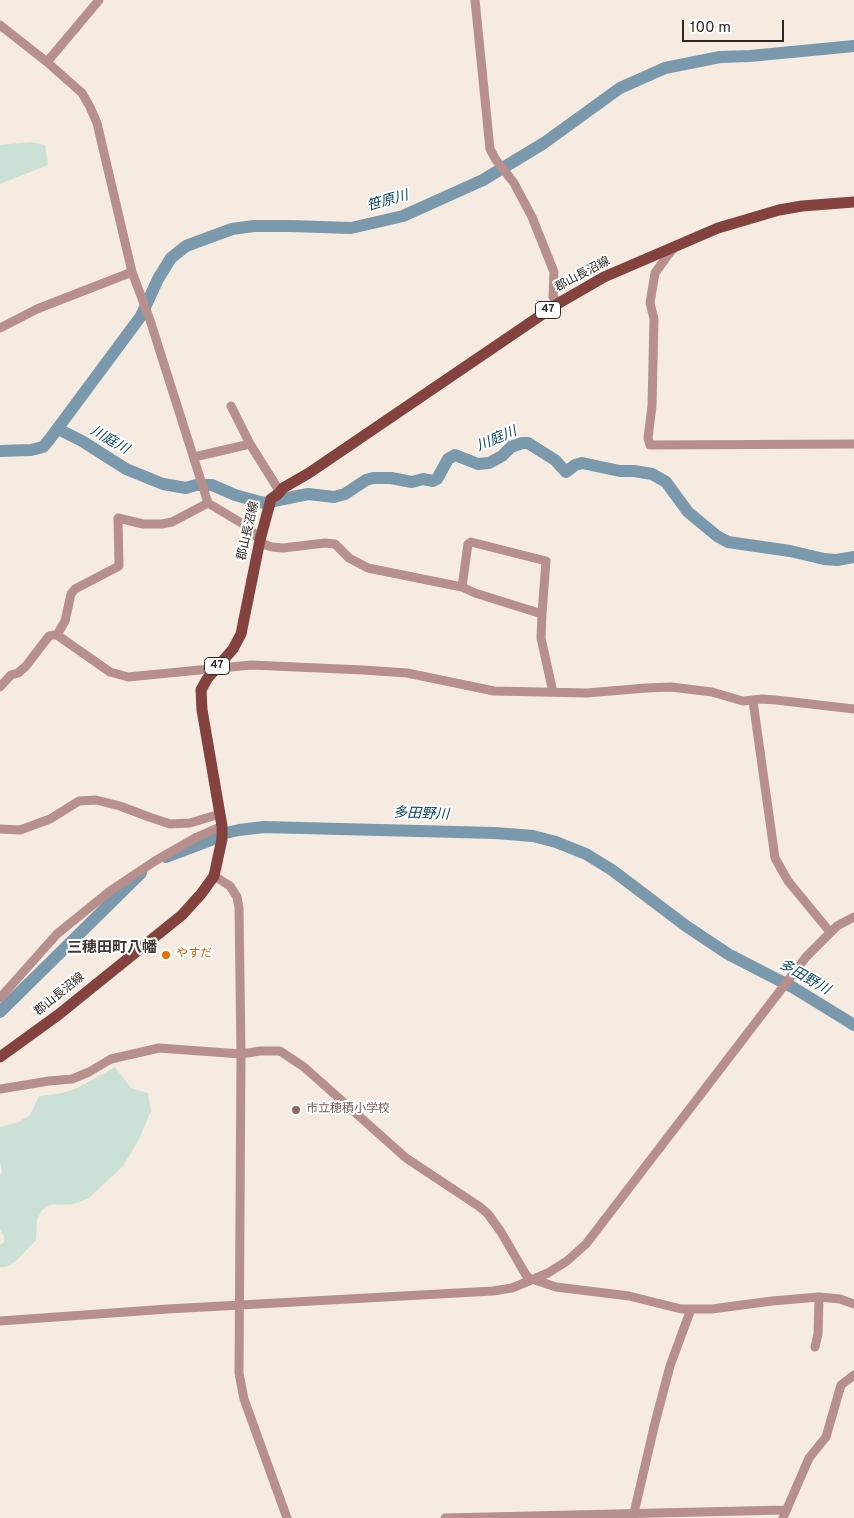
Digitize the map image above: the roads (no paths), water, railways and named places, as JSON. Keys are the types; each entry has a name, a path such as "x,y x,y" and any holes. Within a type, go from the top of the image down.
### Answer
{"main road":[{"name":"郡山長沼線","path":"0,1057 58,1015 182,915 214,876 222,839 222,826 202,710 202,690 207,679 232,649 241,634 266,511 271,499 283,488 559,303 604,277 718,228 778,210 854,202"}],"street":[{"path":"47,62 99,0"},
{"path":"475,0 490,149 511,180 532,217 551,264 554,276 553,297 559,303"},
{"path":"0,25 47,62 82,93 97,123 132,272 150,320 206,499 248,527 263,544 278,549 325,543 335,544 349,558 368,568 462,587 475,593 542,614"},
{"path":"675,248 655,274 650,303 654,319 652,406 648,438 650,445 854,444"},
{"path":"0,328 37,309 132,272"},
{"path":"231,406 250,444 279,493"},
{"path":"194,458 250,444"},
{"path":"57,636 65,621 71,594 76,589 120,566 118,518 143,524 172,522 206,499"},
{"path":"462,587 468,544 471,542 546,560 541,638 553,692"},
{"path":"0,687 11,675 18,673 26,666 49,636 57,636 104,669 119,675 138,677 251,665 392,672 494,691 587,693 646,688 694,689 738,700 776,700 854,709"},
{"path":"753,701 776,858 788,881 830,932"},
{"path":"0,829 20,830 50,819 79,801 87,800 96,800 120,806 170,824 190,824 220,814"},
{"path":"0,998 57,934 110,891 155,861 197,837 222,826"},
{"path":"214,876 230,886 237,897 239,908 242,1054 238,1373 244,1399 287,1518"},
{"path":"0,1321 493,1291 512,1288 534,1280 561,1266 586,1244 794,973 830,932 854,917"},
{"path":"0,1089 72,1079 90,1072 111,1059 159,1048 242,1054 260,1051 280,1051 304,1067 406,1158 488,1214 501,1232 526,1275 534,1280 556,1287 629,1296 691,1309 712,1310 772,1301 819,1297 840,1299 854,1304"},
{"path":"815,1347 818,1334 819,1297"},
{"path":"634,1513 654,1423 670,1366 691,1309"},
{"path":"445,1518 634,1513 784,1514 809,1458 826,1437 841,1385 854,1375"}],"waterway":[{"name":"笹原川","path":"0,451 31,450 43,447 141,316 158,279 171,258 186,246 232,229 254,226 351,228 403,216 483,180 544,143 620,88 665,68 720,57 854,46"},
{"name":"川庭川","path":"58,429 82,441 126,469 163,484 186,488 196,485 212,485 235,495 264,503 308,494 334,497 345,494 366,480 373,478 391,478 412,482 423,479 433,481 437,479 448,459 455,455 478,464 489,463 502,456 511,447 528,443 555,460 566,472 575,465 582,463 620,471 652,474 666,482 688,512 717,536 728,542 790,551 824,559 837,560 854,557"},
{"name":"多田野川","path":"166,857 214,839 221,834 264,827 495,833 533,836 556,842 586,854 612,870 686,926 728,954 794,988 854,1025"},
{"name":"多田野川","path":"0,1012 141,873"}],"place":[{"name":"やすだ","path":"166,955"},
{"name":"市立穂積小学校","path":"296,1110"}],"district":[{"name":"三穂田町八幡","path":"112,949"}]}
